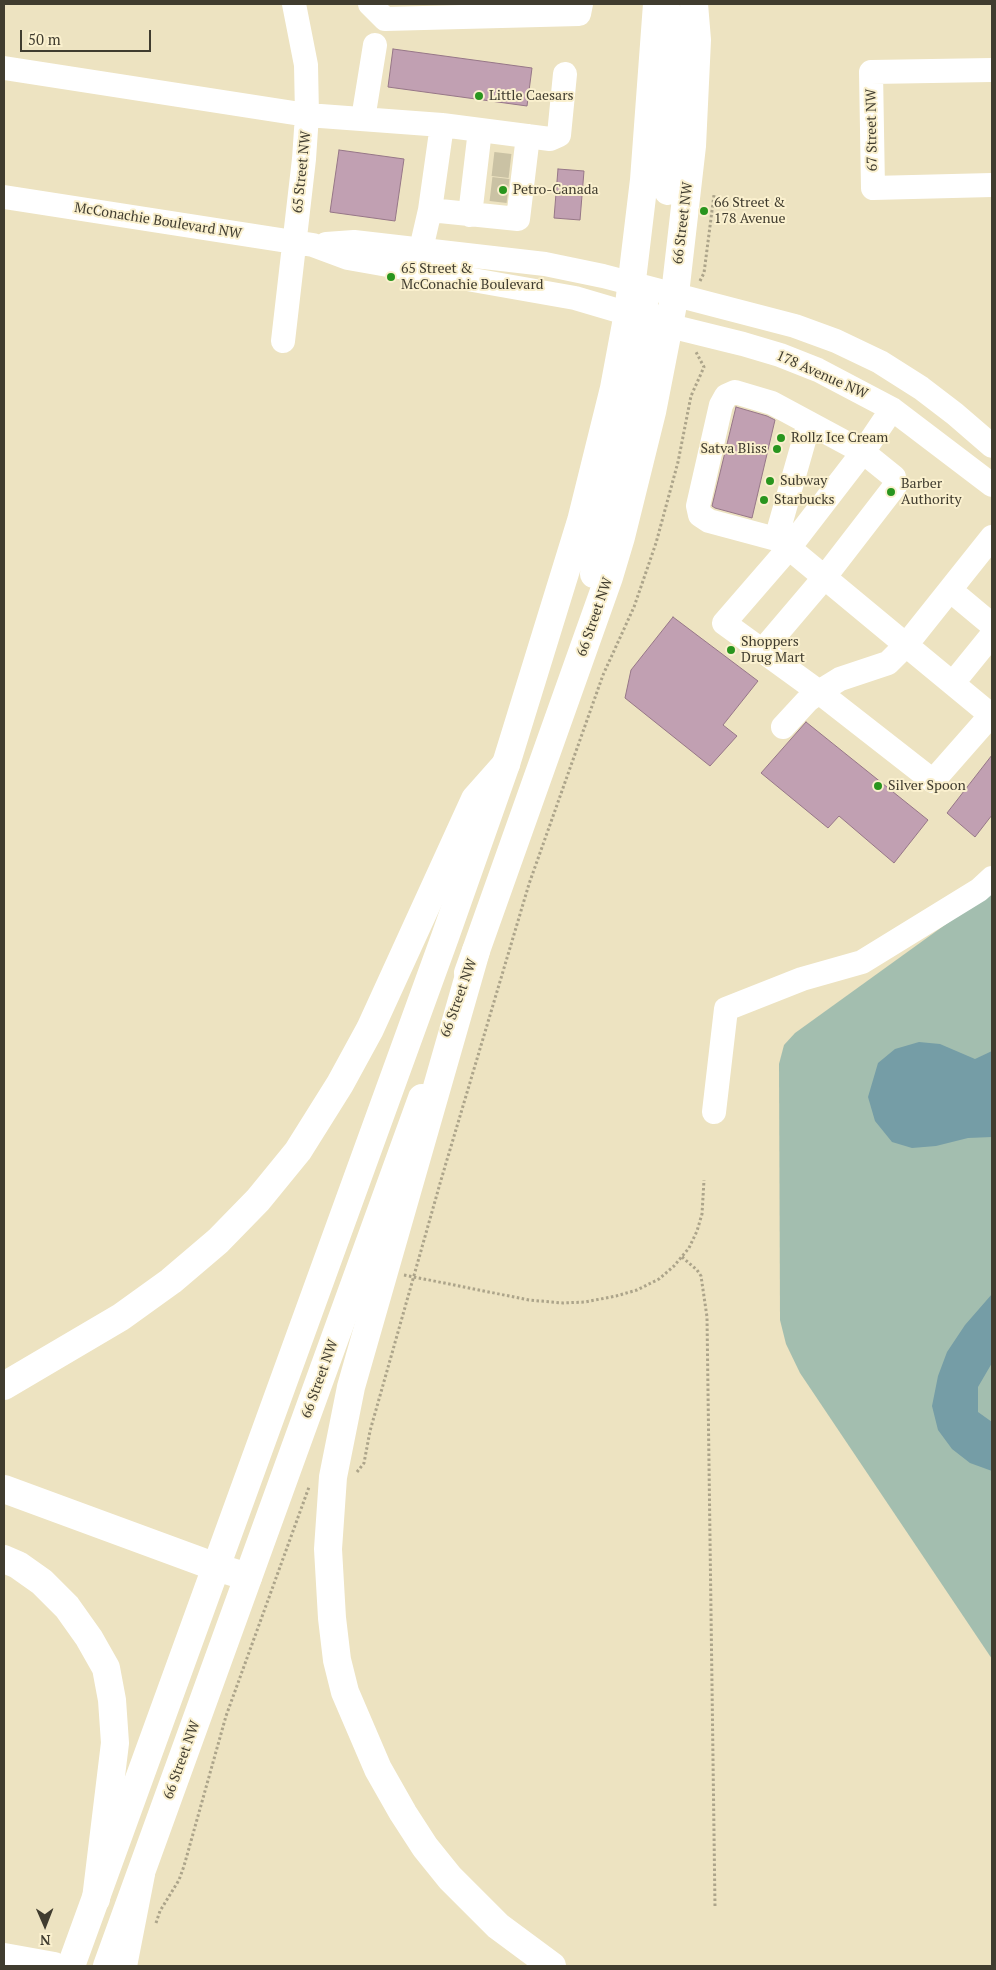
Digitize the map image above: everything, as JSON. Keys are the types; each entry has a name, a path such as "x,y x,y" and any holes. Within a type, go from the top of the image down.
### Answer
{"main road":[{"name":"66 Street NW","path":"117,1961 141,1874 586,646 621,537 652,412 648,319 631,283 644,180 657,4"},
{"path":"665,4 675,46 677,88 667,292"},
{"name":"66 Street NW","path":"75,1955 445,937 506,764 593,478 614,388 648,319 667,292 694,118 697,40 694,4"},
{"path":"4,1386 121,1317 171,1280 218,1241 258,1200 298,1151 340,1084 370,1029 476,799 506,764"},
{"path":"476,951 351,1388 333,1478 328,1549 332,1618 344,1692 378,1769 402,1813 425,1847 450,1878 498,1926 552,1966"},
{"path":"4,1489 216,1568 248,1577"},
{"path":"4,1559 18,1565 42,1582 67,1607 89,1638 106,1668 112,1700 115,1743 96,1899"},
{"path":"4,1957 54,1966"}],"street":[{"name":"65 Street NW","path":"283,341 303,244 304,158 307,115 306,65 294,4"},
{"path":"370,4 385,19 579,14 581,4"},
{"path":"363,119 376,45"},
{"path":"4,68 307,115 442,125 550,139 559,135 565,74"},
{"name":"67 Street NW","path":"992,70 871,72 873,188 992,185"},
{"path":"421,249 430,210 442,125"},
{"path":"430,210 518,219 498,190 501,165 480,130"},
{"path":"470,215 498,190 501,165 528,136"},
{"name":"McConachie Boulevard NW","path":"4,197 303,244 348,258 575,298 648,319"},
{"name":"McConachie Boulevard NW","path":"303,244 354,242 421,249 545,264 631,283"},
{"path":"631,283 795,326 836,341 880,362 921,388 992,446"},
{"name":"178 Avenue NW","path":"648,319 780,355 818,370 892,409 992,485"},
{"path":"762,651 824,578 895,486 894,477 863,452 772,402 735,392 726,396 721,405 698,506 700,515 709,521 782,544 824,578 906,645 953,683 992,715 932,781 819,692 762,651 724,623 782,544 863,452 892,409"},
{"path":"782,544 809,424"},
{"path":"783,727 807,701 840,679 888,663 906,645 991,539"},
{"path":"950,590 989,642 953,683"},
{"path":"714,1112 726,1009 802,979 862,962 978,890 992,878"}],"path":[{"path":"700,279 704,273 714,195"},
{"path":"154,1928 160,1911 179,1880 184,1866 226,1716 306,1494 311,1484 358,1472 364,1463 370,1431 529,884 603,675 634,607 656,544 678,462 691,396 704,367 696,353"},
{"path":"384,1270 528,1300 585,1302 616,1296 637,1290 659,1279 674,1266 689,1248 702,1214 704,1180"},
{"path":"682,1257 701,1276 706,1317 715,1907"}],"green space":[{"path":"992,891 992,1659 800,1373 786,1344 780,1320 779,1064 784,1045 795,1033"}],"water":[{"path":"919,1042 940,1044 975,1059 992,1051 992,1137 968,1138 936,1146 912,1148 892,1142 875,1121 868,1097 878,1063 895,1049"},
{"path":"992,1294 992,1363 978,1387 978,1412 992,1422 992,1471 970,1463 952,1449 938,1430 932,1406 938,1376 947,1352 965,1325"}],"building":[{"path":"393,49 532,68 527,106 388,87"},
{"path":"339,150 404,159 395,221 330,212"},
{"path":"558,169 584,171 580,220 554,218"},
{"path":"736,407 775,420 752,518 712,506"},
{"path":"673,617 758,681 723,725 737,736 710,766 625,698 631,670"},
{"path":"806,722 928,820 894,863 839,816 828,828 761,773"},
{"path":"992,755 992,815 975,837 947,813"}],"tunnel":[{"path":"493,164 510,166"},
{"path":"491,189 508,191"}],"place":[{"name":"Little Caesars","path":"479,96"},
{"name":"Petro-Canada","path":"503,190"},
{"name":"66 Street & 178 Avenue","path":"704,211"},
{"name":"65 Street & McConachie Boulevard","path":"391,277"},
{"name":"Rollz Ice Cream","path":"781,438"},
{"name":"Satva Bliss","path":"777,449"},
{"name":"Subway","path":"770,481"},
{"name":"Barber Authority","path":"891,492"},
{"name":"Starbucks","path":"764,500"},
{"name":"Shoppers Drug Mart","path":"731,650"},
{"name":"Silver Spoon","path":"878,786"}]}
